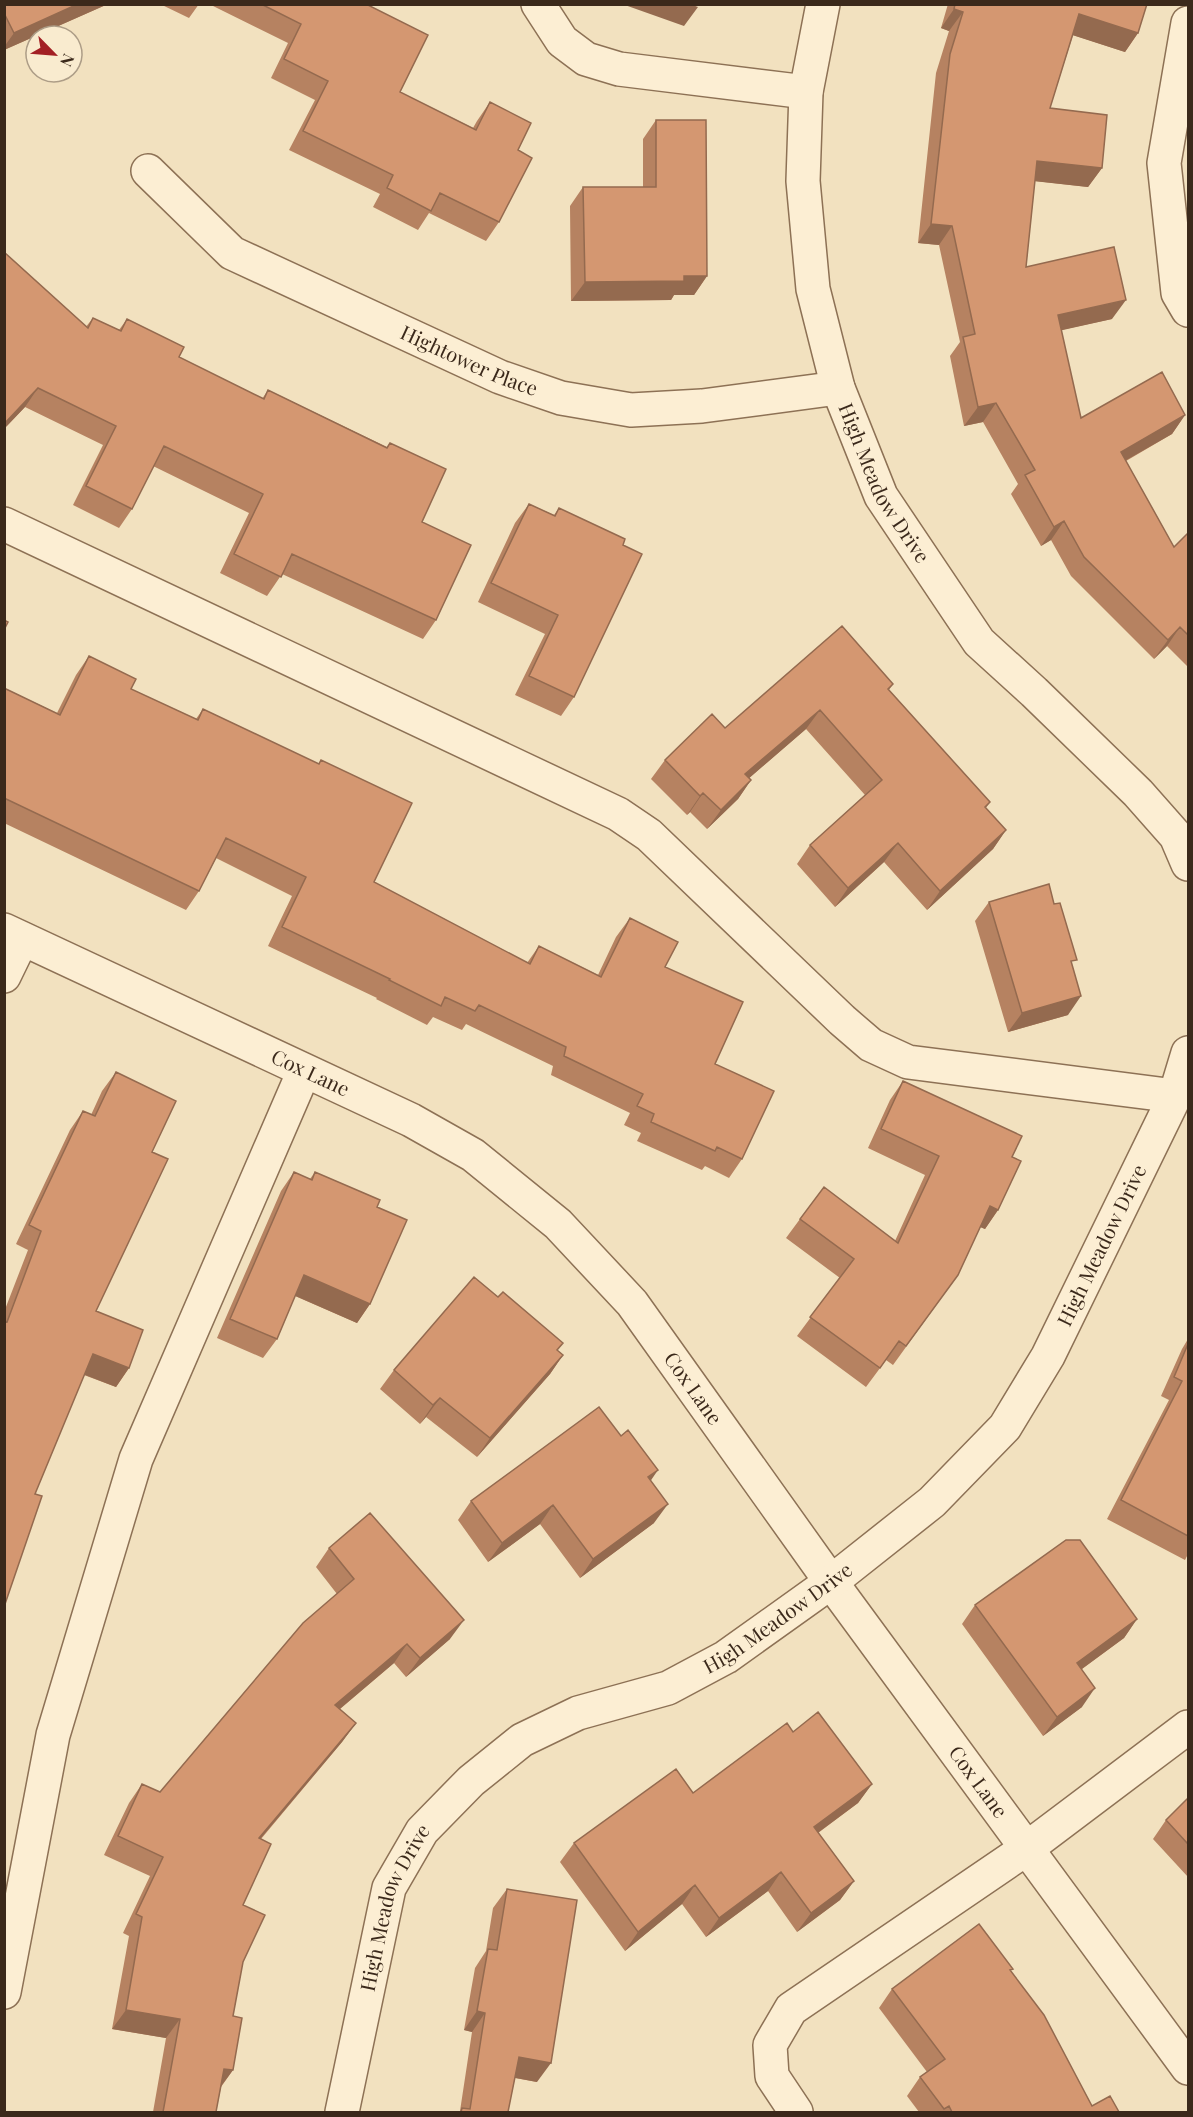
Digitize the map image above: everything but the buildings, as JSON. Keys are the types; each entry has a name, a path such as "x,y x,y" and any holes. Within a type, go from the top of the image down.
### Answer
{"street":[{"path":"538,4 562,41 586,59 619,69 806,93"},
{"name":"High Meadow Drive","path":"823,4 806,93 803,181 813,289 837,388 881,496 979,642 1138,793 1176,836 1188,864"},
{"path":"1188,23 1164,163 1178,293 1188,310"},
{"name":"Hightower Place","path":"148,171 232,253 500,377 561,398 631,410 702,406 837,388"},
{"path":"4,524 618,814 649,835 871,1045 908,1062 1174,1096"},
{"path":"4,976 13,934"},
{"name":"Cox Lane","path":"13,934 411,1120 473,1155 558,1224 632,1303 831,1582 1188,2068"},
{"name":"High Meadow Drive","path":"342,2112 389,1888 422,1831 471,1781 522,1740 578,1713 668,1688 726,1657 831,1582 932,1502 1005,1427 1048,1356 1174,1096 1188,1053"},
{"path":"4,1992 53,1735 136,1459 304,1071"},
{"path":"796,2112 772,2076 770,2045 791,2009 1026,1849 1188,1728"}]}
